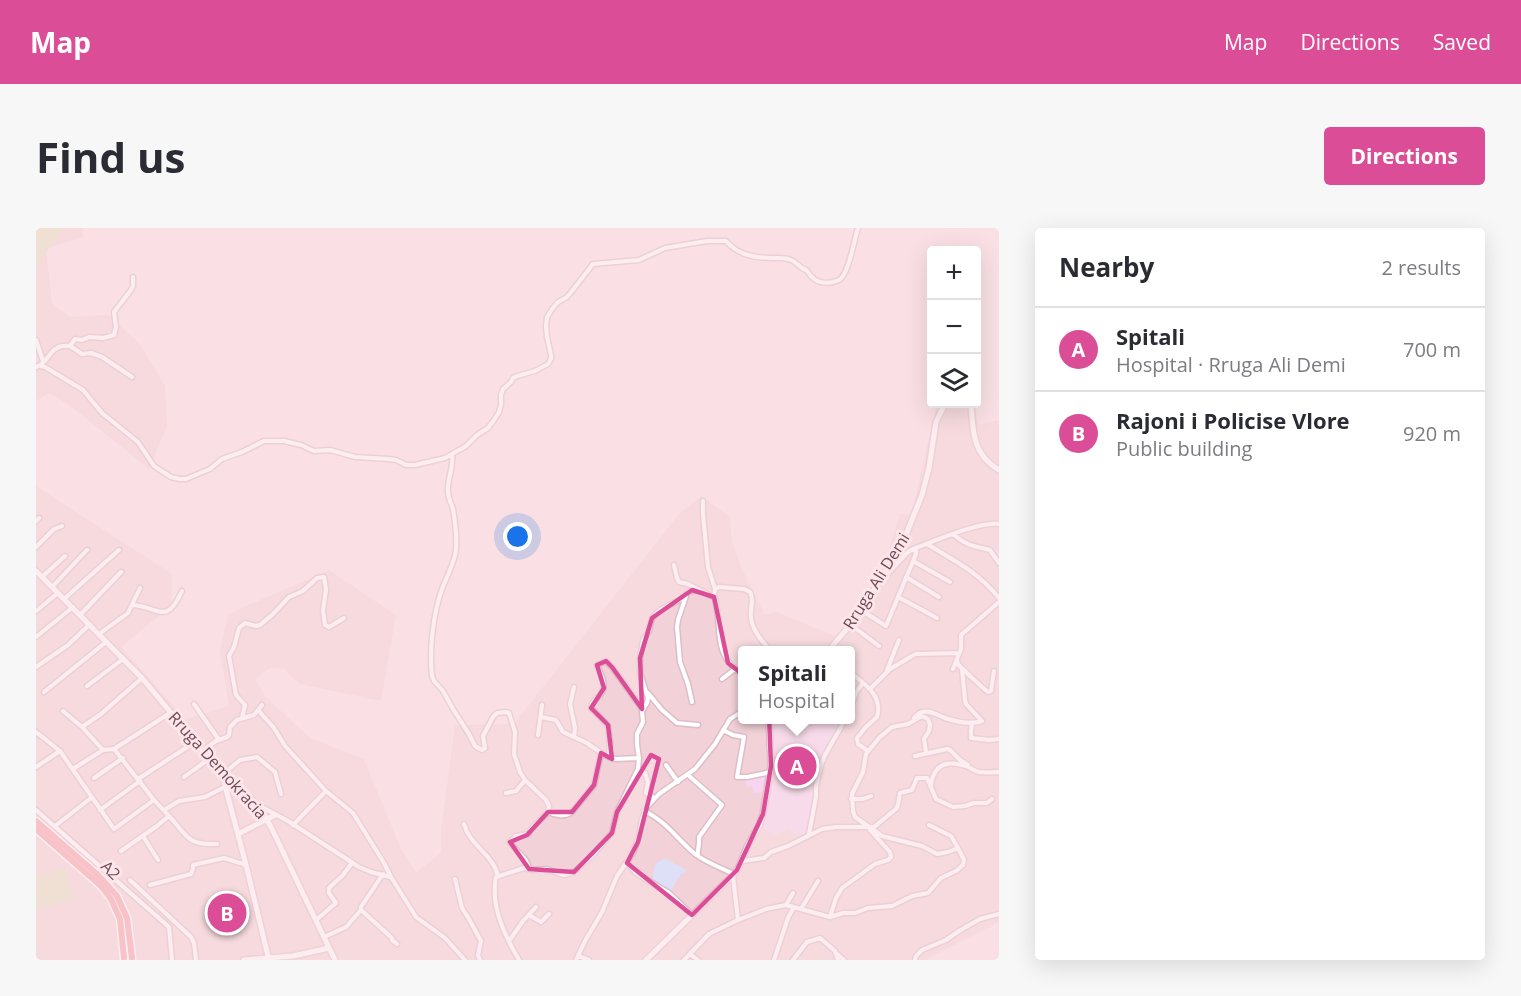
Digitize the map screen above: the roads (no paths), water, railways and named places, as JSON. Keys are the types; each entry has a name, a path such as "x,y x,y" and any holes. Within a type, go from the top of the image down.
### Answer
{"main road":[{"name":"Rruga Ali Demi","path":"833,646 851,625 901,547 922,495 936,422 943,408"},
{"path":"971,408 975,439 980,453 987,462 999,470"},
{"name":"Rruga Demokracia","path":"36,571 40,578 52,587 142,678 222,774 255,803 267,819 335,960"},
{"path":"646,960 733,875 741,861 761,821 771,771 769,724"},
{"path":"222,774 268,959"},
{"path":"238,834 275,815"},
{"name":"A2","path":"36,821 105,881 117,896 127,918 134,959"},
{"name":"A2","path":"36,829 101,886 111,899 120,919 123,959"},
{"path":"244,960 293,956 329,948"},
{"path":"123,959 134,959"}],"street":[{"path":"40,365 83,390 102,413 138,442 154,466 161,472 179,479 186,479 210,469 222,459 264,441 284,441 315,451 330,450 360,458 396,460 406,465 415,465 446,458 466,446 488,428 499,412 503,389 513,378 548,364 551,356 547,337 547,317 558,302 567,297 593,264 639,260 664,248 707,241 726,241 742,254 793,260 816,280 833,282 839,280 846,272 858,228"},
{"path":"69,346 75,339 103,338 114,335 115,309 131,290 133,277"},
{"path":"36,340 40,365"},
{"path":"40,365 53,349 66,345 82,354 102,357 132,377"},
{"path":"452,455 448,492 453,511 456,550 442,590 431,643 432,676 479,749 485,748 483,736 493,717 498,713 509,713 516,736 514,757 525,780 546,800 549,806 548,812 527,835 516,836 510,842 525,858 530,869"},
{"path":"703,501 708,567 715,589 718,630 728,663 738,671"},
{"path":"875,586 885,579 913,549 953,534 999,524"},
{"path":"36,547 54,529 62,526"},
{"path":"953,534 964,543 990,550 999,563"},
{"path":"927,544 980,577 999,598"},
{"path":"861,610 886,626 913,561 916,551 913,549"},
{"path":"52,587 87,550"},
{"path":"64,599 119,550"},
{"path":"40,578 65,556"},
{"path":"913,561 950,582"},
{"path":"674,565 677,580 716,600"},
{"path":"80,615 121,572"},
{"path":"242,718 245,705 236,695 229,656 240,626 245,623 260,625 289,597 303,591 314,579 320,577 324,577 326,582 323,611 325,625 329,627 344,618"},
{"path":"906,577 939,597"},
{"path":"715,589 733,587 750,592 753,599 750,613 753,624 758,637 766,646"},
{"path":"99,634 128,613 140,588"},
{"path":"698,725 677,723 647,693 640,673 640,657 643,640 649,631 650,621 654,615 692,590 699,590"},
{"path":"132,605 143,606 155,612 166,612 174,606 182,591"},
{"path":"36,611 58,593"},
{"path":"686,596 677,627 680,662 692,702"},
{"path":"898,597 937,618"},
{"path":"953,669 961,645 961,634 999,602"},
{"path":"36,637 73,608"},
{"path":"36,667 68,645 89,625"},
{"path":"851,625 879,646"},
{"path":"886,673 899,640"},
{"path":"44,692 106,642"},
{"path":"870,689 896,665 916,654 958,656"},
{"path":"958,656 958,664 962,669 988,693 991,691 994,670"},
{"path":"87,686 123,659"},
{"path":"498,876 520,868 546,869 567,875 574,872 593,855 612,833 618,812 638,769 636,739 643,722 642,710 606,661 597,665 604,688 592,702 591,708 608,726 609,757"},
{"path":"722,679 735,669"},
{"path":"912,721 919,713 927,712 952,720 972,723 982,721 965,700 962,669"},
{"path":"855,675 877,699 877,717 859,734 857,741 859,746 868,751"},
{"path":"82,727 101,714 142,678"},
{"path":"855,695 864,683"},
{"path":"574,687 570,704 575,728 574,737"},
{"path":"642,710 648,701 647,693"},
{"path":"194,704 219,740"},
{"path":"202,751 227,737 233,723 242,718 252,717 262,705"},
{"path":"538,735 542,705"},
{"path":"258,710 274,728 285,746 326,791 353,813 416,917 445,938 465,960"},
{"path":"63,711 82,727 103,750"},
{"path":"73,770 103,750 114,749 170,712"},
{"path":"589,960 577,958 602,912 614,883 631,858 638,842 644,812 654,798 695,769 709,753 730,719 738,714"},
{"path":"830,917 842,888 875,864 891,857 890,852 865,823 854,815 852,794 863,772 868,751 892,727 908,724 922,716 928,719 930,729 924,738 926,752"},
{"path":"541,717 556,720 561,730 609,757 639,758"},
{"path":"972,723 971,738 999,739"},
{"path":"809,835 821,765 842,724"},
{"path":"723,730 744,737 737,777 771,771"},
{"path":"37,735 60,751 114,829 154,800"},
{"path":"100,810 168,759 195,742"},
{"path":"114,749 190,841 217,844"},
{"path":"915,756 926,752 950,750 972,769"},
{"path":"36,767 60,751"},
{"path":"548,812 561,816 572,812 594,785 600,753"},
{"path":"222,774 240,760 257,757 275,772 281,794"},
{"path":"94,778 123,758"},
{"path":"184,777 209,759"},
{"path":"666,765 678,782"},
{"path":"931,786 933,774 942,765 964,765 981,772 999,772"},
{"path":"638,769 645,773 648,782 646,793 654,798"},
{"path":"688,775 722,806 699,837 698,856"},
{"path":"741,861 764,858 771,852 822,829 875,827 896,808 900,793 912,790 917,778 927,778 936,799 953,807 965,806 974,802 987,803 992,799"},
{"path":"506,793 516,791 525,780"},
{"path":"164,810 179,801 205,797 234,783"},
{"path":"293,825 326,791"},
{"path":"851,799 871,796"},
{"path":"58,823 91,798"},
{"path":"255,803 364,870 391,877"},
{"path":"36,810 58,823 169,927 172,960"},
{"path":"644,812 661,821 698,856 733,875 738,920"},
{"path":"121,851 169,816"},
{"path":"464,824 468,836 491,861 498,876 495,894 500,920 519,960"},
{"path":"684,960 709,934 766,909 786,905 830,917 843,913 855,913 868,908 892,906 912,896 928,893 941,878 963,865 964,860 951,836 929,825"},
{"path":"869,828 882,836 922,846 937,854 958,848"},
{"path":"143,836 158,860"},
{"path":"150,885 191,874 193,865 224,858 246,865"},
{"path":"316,920 336,903 329,893 329,888 352,863"},
{"path":"627,863 636,873 669,893 692,915"},
{"path":"324,937 346,927 361,910 383,874"},
{"path":"455,879 460,904 480,938 478,955 480,960"},
{"path":"130,880 191,937 196,960"},
{"path":"801,909 818,881"},
{"path":"786,905 793,893"},
{"path":"509,941 536,907"},
{"path":"774,960 794,907"},
{"path":"361,910 397,944"},
{"path":"529,915 541,922 549,914"},
{"path":"915,960 922,950 946,940 980,919 999,914"},
{"path":"793,960 807,942 817,938 823,940 844,960"},
{"path":"835,951 838,960"},
{"path":"690,954 698,960"}],"place":[{"name":"Spitali","path":"797,766"},
{"name":"Rajoni i Policise Vlore","path":"227,913"}]}
